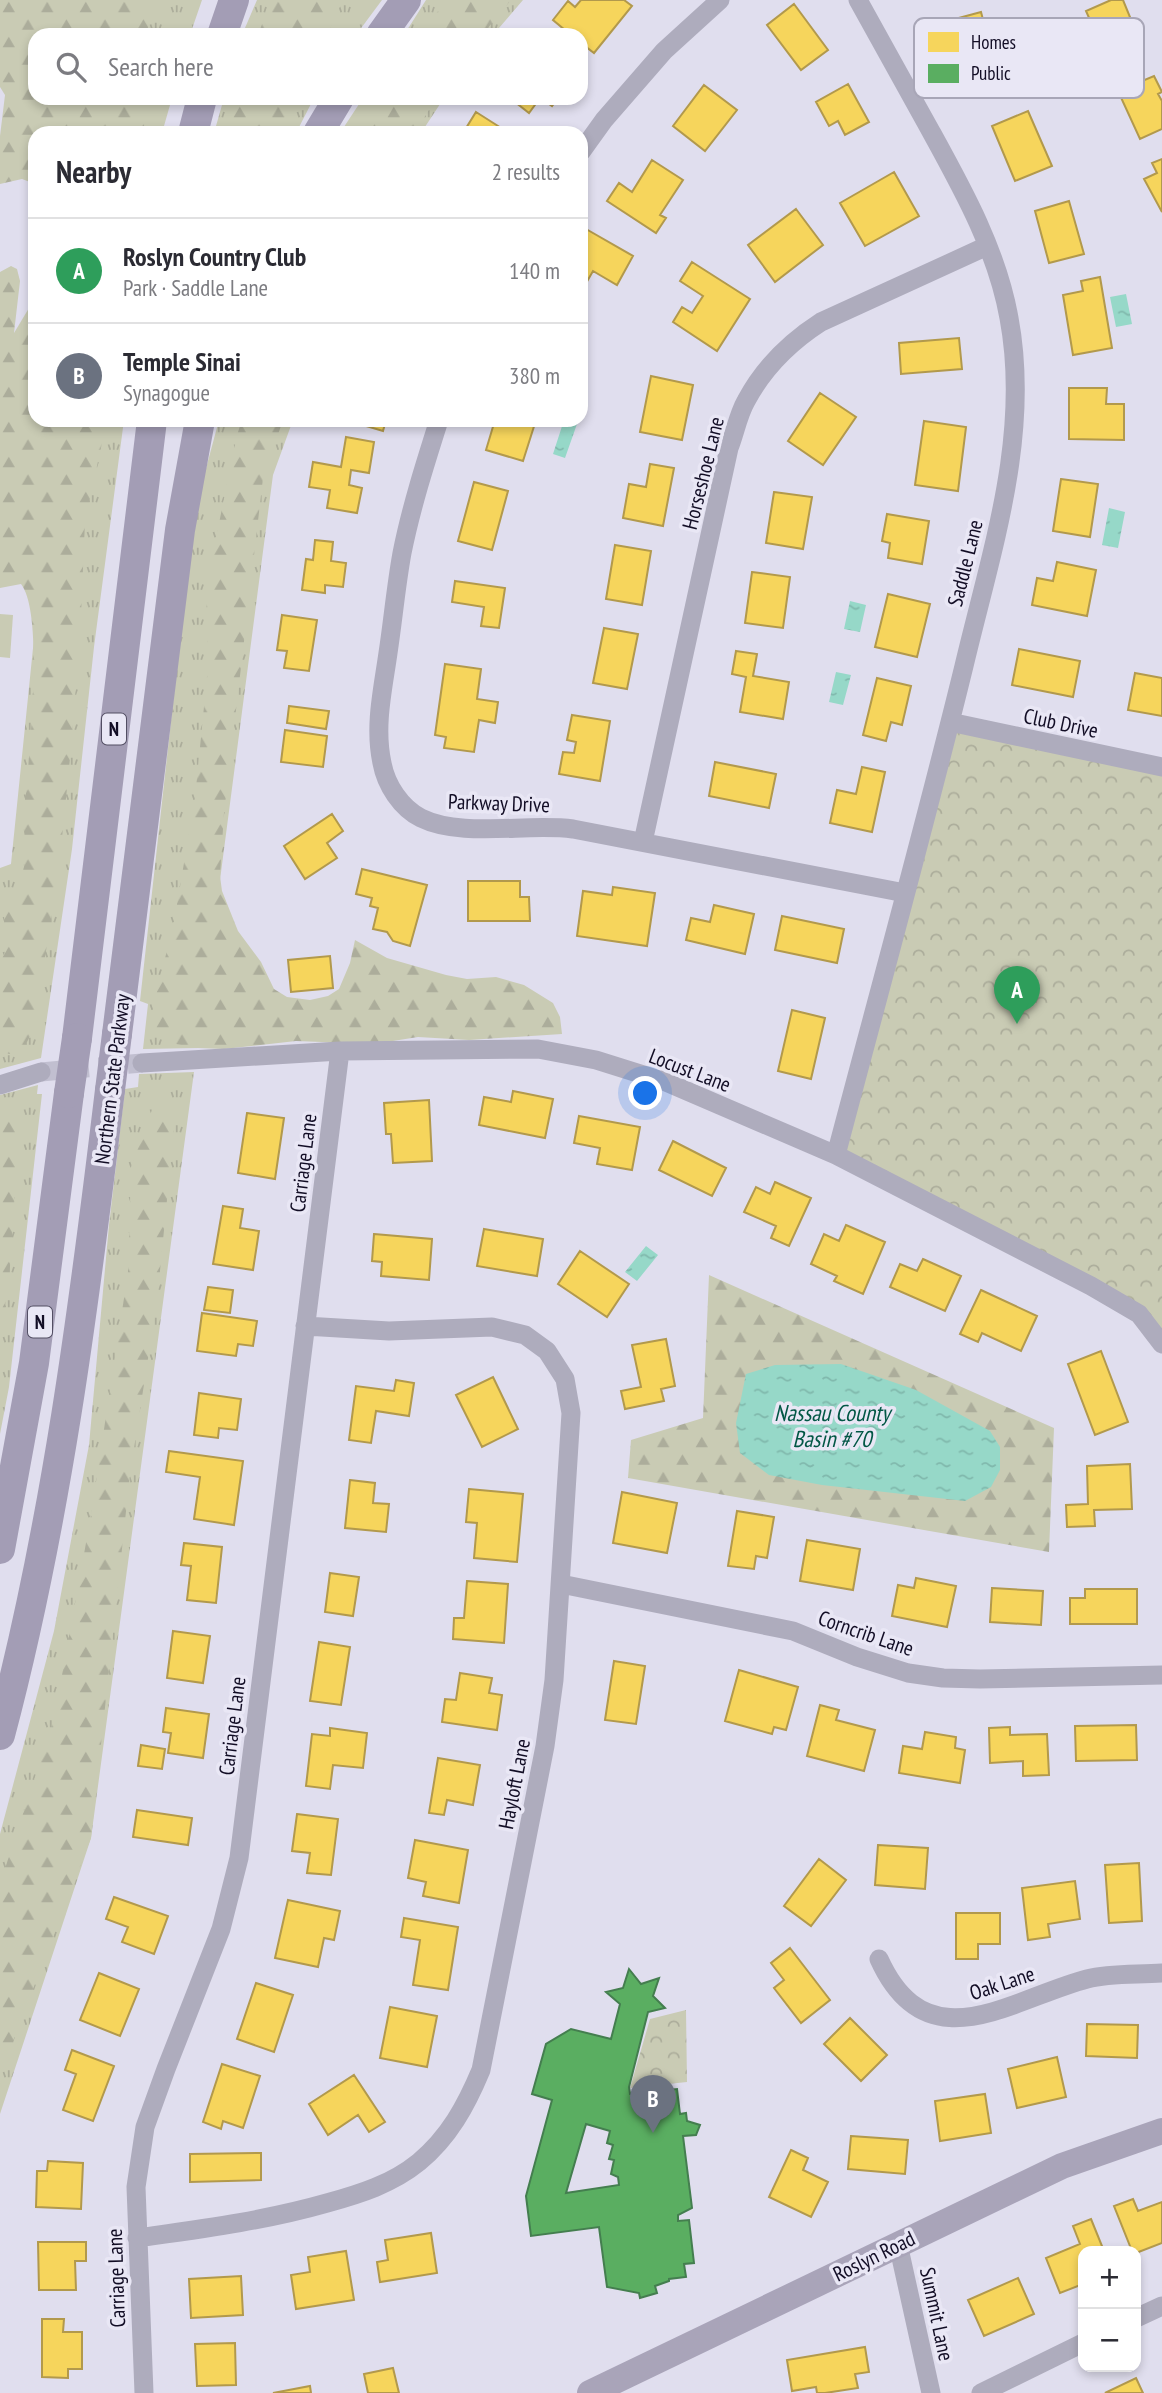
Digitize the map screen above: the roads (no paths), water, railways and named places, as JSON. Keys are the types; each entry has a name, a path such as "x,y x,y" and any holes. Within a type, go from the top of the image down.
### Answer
{"highway":[{"path":"224,28 234,0"},
{"path":"386,28 406,0"},
{"path":"195,126 200,105"},
{"path":"322,126 335,105"},
{"name":"Northern State Parkway","path":"0,1549 34,1363 77,1038 151,427"},
{"name":"Northern State Parkway","path":"0,1735 31,1604 61,1451 91,1244 180,530 199,427"}],"main road":[{"name":"Roslyn Road","path":"590,2393 622,2386 898,2244 1062,2166 1162,2131"}],"street":[{"path":"588,143 664,51 720,0"},
{"name":"Saddle Lane","path":"836,1155 950,722 1004,498 1016,422 1016,374 1009,319 998,273 960,184 858,0"},
{"name":"Horseshoe Lane","path":"643,842 729,448 746,402 776,359 821,322 987,246"},
{"name":"Parkway Drive","path":"437,427 421,475 402,554 377,724 382,765 394,793 408,809 421,818 443,826 551,826 905,893"},
{"name":"Club Drive","path":"950,722 1162,767"},
{"name":"Locust Lane","path":"142,1063 340,1051 538,1049 596,1060 666,1082 836,1155 1091,1286 1139,1314 1162,1344"},
{"name":"Carriage Lane","path":"144,2393 136,2187 145,2127 221,1929 239,1858 340,1051"},
{"path":"0,1086 41,1072"},
{"name":"Hayloft Lane","path":"137,2238 243,2224 366,2192 418,2163 437,2145 457,2121 481,2070 537,1787 554,1680 561,1584 571,1413 565,1379 547,1351 524,1335 492,1327 389,1331 305,1326"},
{"name":"Corncrib Lane","path":"561,1584 793,1631 857,1657 920,1675 980,1679 1162,1675"},
{"name":"Oak Lane","path":"880,1959 888,1978 913,2004 935,2015 961,2019 990,2014 1056,1988 1091,1978 1162,1973"},
{"name":"Summit Lane","path":"898,2244 931,2393"},
{"path":"1141,2316 1162,2306"},
{"path":"981,2393 1078,2345"}],"water":[{"path":"1126,294 1132,324 1116,327 1110,297"},
{"path":"562,427 576,427 565,458 553,454"},
{"path":"1109,508 1125,512 1118,548 1102,545"},
{"path":"850,601 866,605 860,632 844,629"},
{"path":"836,672 851,675 843,705 829,702"},
{"path":"646,1246 658,1255 637,1281 625,1272"},
{"name":"Nassau County Basin #70","path":"841,1364 916,1390 990,1431 1000,1447 1000,1470 991,1487 965,1501 822,1485 769,1475 740,1453 736,1423 746,1374 775,1365"}],"tunnel":[{"path":"41,1072 142,1063"}],"place":[{"name":"Roslyn Country Club","path":"1017,1024"},
{"name":"Temple Sinai","path":"653,2133"}]}
